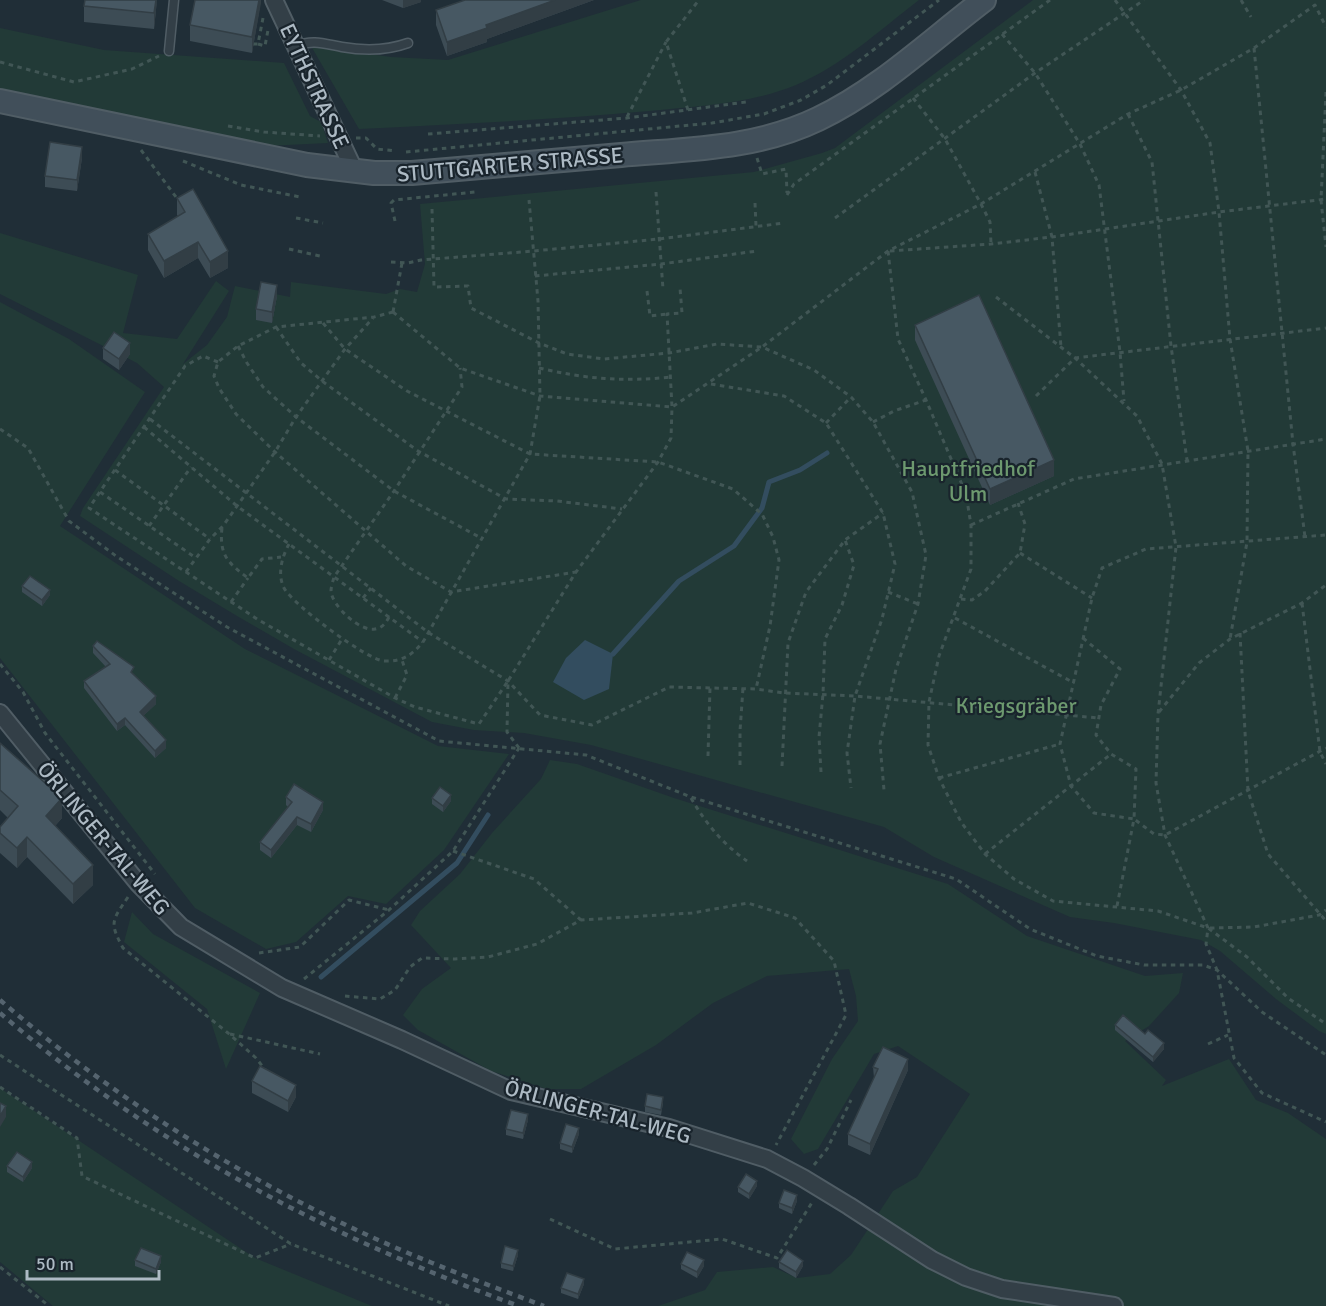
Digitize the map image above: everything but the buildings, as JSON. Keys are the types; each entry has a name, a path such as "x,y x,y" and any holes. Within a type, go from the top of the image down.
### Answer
{"main road":[{"name":"STUTTGARTER STRASSE","path":"0,101 296,163 355,172 412,173 752,142 799,127 847,104 984,0"}],"street":[{"name":"EYTHSTRASSE","path":"274,0 355,172"},
{"name":"ÖRLINGER-TAL-WEG","path":"0,713 138,883 181,927 282,988 402,1040 511,1091 669,1128 767,1159 849,1206 932,1260 966,1277 1002,1290 1113,1306"}],"lane":[{"path":"169,51 174,0"},
{"path":"297,46 308,42 322,42 378,51 408,44"}],"path":[{"path":"627,118 666,42 699,0"},
{"path":"340,137 366,138 377,149 402,152 690,126 754,116 801,100 827,85 939,0"},
{"path":"752,142 762,174 786,170 787,195 794,184 1050,0"},
{"path":"1115,0 1181,90 1210,143 1219,212 1230,339 1248,451 1247,542 1230,639"},
{"path":"835,218 1035,73 1144,0"},
{"path":"1241,0 1251,17"},
{"path":"393,312 460,368 540,396 672,407 762,347 888,251 981,204 1128,114 1181,90 1254,48 1315,5 1326,27"},
{"path":"254,44 258,44 264,15"},
{"path":"1002,34 1035,73 1080,144 1099,185 1120,352 1124,403"},
{"path":"666,42 688,110"},
{"path":"1254,48 1293,444 1305,537"},
{"path":"0,62 74,82 132,69 169,51"},
{"path":"1326,92 1321,200 1326,248"},
{"path":"913,98 945,139 981,204 990,222 991,244"},
{"path":"428,134 627,118 746,102"},
{"path":"1128,114 1152,162 1171,346 1187,460"},
{"path":"150,151 140,149 176,197"},
{"path":"178,159 241,185 300,197"},
{"path":"1035,172 1052,237 1060,346"},
{"path":"395,221 391,203 394,200 475,192 475,190"},
{"path":"656,192 663,289"},
{"path":"888,251 1052,237 1219,212 1326,199"},
{"path":"289,544 281,557 284,588 301,607 342,639 381,661 402,660 415,652 423,642 530,454 540,396 536,276 529,200"},
{"path":"755,202 756,226"},
{"path":"432,209 434,287 468,286 471,308 539,343 567,354 604,359 669,353 717,344 762,347 813,370 851,398 873,422 912,492 926,555 918,604 896,669 880,744 884,790"},
{"path":"296,218 323,223"},
{"path":"391,262 659,239 784,223"},
{"path":"290,249 320,256"},
{"path":"536,276 661,264 757,251"},
{"path":"888,251 898,339 966,494 970,525 972,568 939,656 929,702 928,745 939,778 961,822 985,854 1014,879 1053,901 1158,911 1208,928 1247,957 1288,998 1326,1023"},
{"path":"393,312 402,262"},
{"path":"647,291 650,316 682,313 680,288"},
{"path":"996,297 1075,358 1137,416 1162,464 1176,547 1158,714 1156,783 1165,835 1208,928 1206,944 1217,970 1234,1058 1262,1093 1326,1122"},
{"path":"393,312 374,317 276,327 238,345 218,362 214,376 236,414 274,452 406,566 451,592 576,572"},
{"path":"218,362 203,356 185,366 89,508 231,602 395,698 415,707 479,724 576,572 658,462 671,438 672,407 667,314"},
{"path":"186,572 210,538 223,526 345,349 374,317"},
{"path":"324,322 345,349 407,391 530,454 658,462 733,489 762,514 779,560 770,626 756,689"},
{"path":"276,327 301,363 322,381 418,451 506,499 557,501 622,509"},
{"path":"1036,396 1075,358 1326,328"},
{"path":"238,345 263,387 296,417 394,491 483,539"},
{"path":"389,617 385,625 376,629 364,628 340,610 331,592 334,577 462,387 460,368"},
{"path":"539,368 588,379 633,381 670,377"},
{"path":"709,383 784,396 826,423 883,513 895,564 882,619 855,696 847,753 850,788"},
{"path":"826,423 851,398"},
{"path":"873,422 894,411 926,400"},
{"path":"150,419 429,633 508,681 540,715 592,725 669,687 743,688 784,693 855,696 1099,718"},
{"path":"144,427 237,506 423,642"},
{"path":"0,429 28,448 69,521 116,556 227,627 439,741 586,755 691,797 956,879 1030,929 1098,956 1144,965 1203,965 1217,970 1262,1012 1326,1055"},
{"path":"970,525 1074,478 1326,439"},
{"path":"149,526 191,467"},
{"path":"115,470 210,538"},
{"path":"100,492 196,558"},
{"path":"961,599 972,600 985,591 1020,553 1025,524 1018,503"},
{"path":"782,766 788,643 806,592 845,540 883,513"},
{"path":"223,526 221,541 224,554 231,565 248,578"},
{"path":"1326,536 1146,549 1102,568 1092,598 1060,744 1071,786 1094,813 1134,819 1154,834 1165,835 1326,748"},
{"path":"821,772 819,737 825,639 842,605 854,565 845,540"},
{"path":"1020,553 1092,598"},
{"path":"231,602 262,559 281,557"},
{"path":"1158,714 1199,663 1230,639 1302,603 1326,585"},
{"path":"363,598 370,588"},
{"path":"888,592 918,604"},
{"path":"1302,603 1320,752 1326,764"},
{"path":"955,618 1074,683"},
{"path":"1240,633 1248,791 1268,854 1326,921"},
{"path":"1083,638 1120,669 1101,705 1096,735 1111,754 1136,769 1134,819 1117,906"},
{"path":"329,660 342,639"},
{"path":"395,698 407,675 402,660"},
{"path":"0,664 23,692 45,733 160,880"},
{"path":"508,681 507,732 519,748"},
{"path":"708,756 710,688"},
{"path":"740,765 743,688"},
{"path":"939,778 1060,744"},
{"path":"282,988 300,982 389,910 453,851 519,748"},
{"path":"985,854 1111,754"},
{"path":"691,797 705,821 729,848 747,861"},
{"path":"453,851 534,879 581,920"},
{"path":"138,883 114,919 114,931 123,948 228,1033 256,1058 270,1076"},
{"path":"258,953 300,947 349,900 389,910"},
{"path":"343,995 380,999 395,990 410,967 422,958 488,957 537,944 581,920 692,913 748,903 795,918 834,961 846,1015 767,1159"},
{"path":"1208,928 1254,927 1319,915 1326,910"},
{"path":"228,1033 320,1054"},
{"path":"1208,1044 1228,1035"},
{"path":"0,1055 291,1244 449,1306"},
{"path":"0,1087 77,1138 82,1176 255,1258 291,1244"},
{"path":"803,1178 827,1149 851,1100"},
{"path":"550,1219 615,1249 722,1239 777,1258 820,1189"},
{"path":"0,1267 49,1306"}],"green space":[{"path":"641,0 919,0 860,47 829,68 796,85 760,96 723,103 576,117 359,129 311,46 391,57 448,60"},
{"name":"Hauptfriedhof Ulm","path":"1033,0 1326,0 1326,1034 1276,999 1220,951 1201,940 1070,917 934,857 884,827 591,745 524,733 474,730 432,722 237,616 80,516 83,508 164,387 137,363 0,294 0,233 138,275 123,333 177,339 216,281 229,291 183,364 207,345 227,317 235,286 290,297 291,282 386,294 400,289 417,292 425,264 420,204 754,172 835,148"},
{"path":"0,28 104,50 284,63 310,116 321,122 328,143 266,146 0,98"},
{"path":"0,302 69,339 145,392 60,526 245,649 438,746 509,754 444,850 386,904 348,896 296,942 266,949 195,908 0,658"},
{"path":"550,760 577,764 674,798 948,884 1027,936 1145,976 1183,973 1179,993 1149,1026 1125,1041 1166,1080 1162,1086 1229,1059 1256,1100 1288,1113 1326,1139 1326,1306 658,1306 705,1290 717,1272 773,1267 797,1278 830,1274 851,1255 893,1191 917,1177 970,1094 898,1046 874,1054 818,1149 804,1154 791,1139 832,1059 858,1021 856,996 849,969 767,976 713,1003 656,1045 581,1089 547,1089 491,1071 418,1030 403,1015 422,989 451,968 411,925 420,911 460,874 492,833 541,779"},
{"path":"132,912 153,934 260,993 226,1069 207,1009 124,942"},
{"path":"0,1088 255,1258 372,1306 53,1306 0,1262"}],"water":[{"path":"585,640 613,654 609,689 584,700 553,682 566,658"}],"waterway":[{"path":"613,654 679,581 734,546 762,508 769,482 800,470 827,453"},
{"path":"321,977 457,863 488,815"}],"railway":[{"path":"0,1000 94,1075 144,1110 246,1173 299,1202 408,1253 544,1306"},
{"path":"0,1013 120,1106 181,1146 244,1183 376,1248 516,1305"}],"park label":[{"name":"Kriegsgräber","path":"1016,705"}]}
